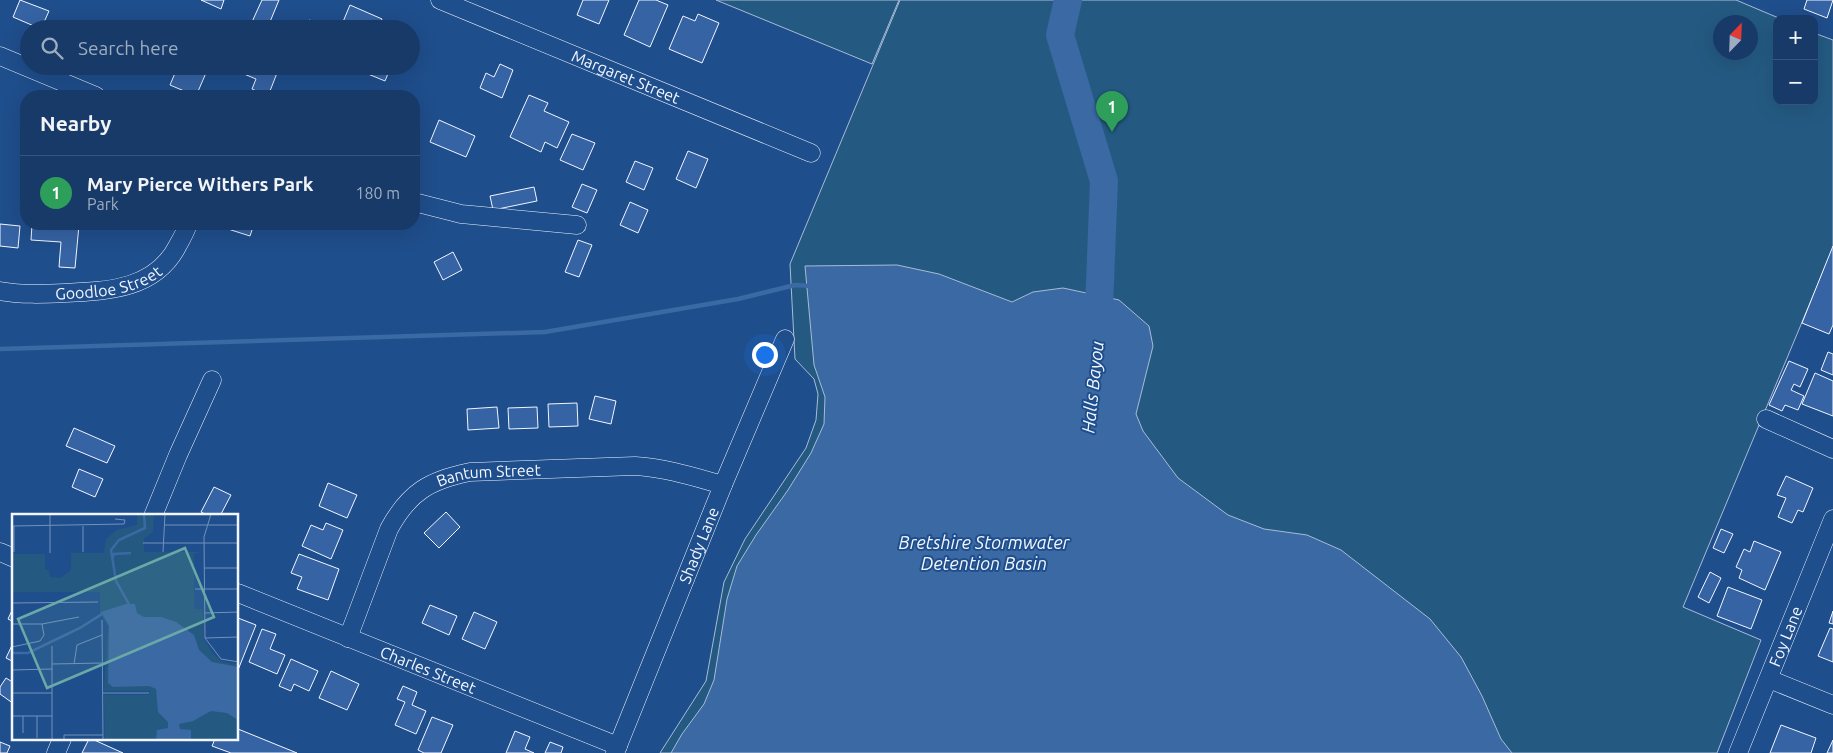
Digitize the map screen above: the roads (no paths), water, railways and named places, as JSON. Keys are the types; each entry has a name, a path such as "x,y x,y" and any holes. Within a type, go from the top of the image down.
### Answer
{"street":[{"name":"Margaret Street","path":"440,0 811,154"},
{"path":"0,56 20,64"},
{"path":"46,75 82,90"},
{"path":"420,204 461,214 577,225"},
{"name":"Goodloe Street","path":"0,291 40,294 94,292 121,288 162,268 176,249 185,230"},
{"name":"Shady Lane","path":"616,749 785,339"},
{"path":"154,514 212,380"},
{"path":"1766,420 1833,449"},
{"name":"Bantum Street","path":"348,638 398,513 408,501 426,486 445,477 470,472 612,465 678,472 723,486"},
{"name":"Foy Lane","path":"1738,753 1833,519"},
{"path":"0,552 12,557"},
{"name":"Charles Street","path":"239,593 616,749"},
{"path":"1769,678 1833,705"},
{"path":"56,753 62,740"}],"water":[{"name":"Bretshire Stormwater Detention Basin","path":"897,265 939,274 1012,302 1033,292 1063,288 1119,300 1149,326 1153,346 1136,414 1143,431 1178,478 1228,515 1264,529 1307,535 1341,550 1430,619 1461,657 1482,696 1501,739 1512,753 671,753 704,704 714,680 727,599 737,566 811,453 824,424 825,397 814,365 805,266"}],"waterway":[{"name":"Halls Bayou","path":"1068,0 1060,35 1104,181 1098,333"},
{"path":"0,349 545,332 738,299 795,285 811,286"}],"place":[{"name":"Mary Pierce Withers Park","path":"1112,132"}]}
